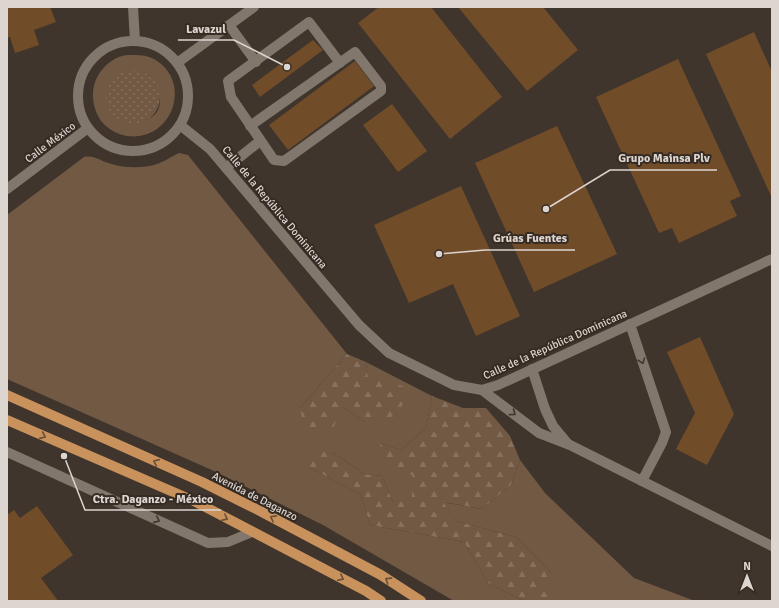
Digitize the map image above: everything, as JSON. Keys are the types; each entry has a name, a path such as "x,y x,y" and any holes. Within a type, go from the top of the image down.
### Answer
{"main road":[{"name":"Avenida de Daganzo","path":"7,396 202,482 381,575 421,601"},
{"path":"7,420 194,501 366,591 381,601"}],"street":[{"path":"133,7 135,41"},
{"path":"177,63 254,7"},
{"path":"250,126 355,52 381,86 381,91 284,161 274,160 260,141 250,126 231,97 228,81 309,22 340,62"},
{"path":"229,25 256,62"},
{"path":"135,41 153,45 167,53 177,63 184,77 188,92 186,110 180,125 169,137 153,147 136,151 117,149 101,141 88,128 80,113 77,95 81,76 87,65 99,52 115,44 135,41"},
{"name":"Calle de la República Dominicana","path":"180,125 210,149 359,326 389,354 454,385 482,390 498,384 772,259"},
{"name":"Calle México","path":"7,189 88,128"},
{"path":"226,168 260,141"},
{"path":"630,324 666,432 662,443 642,481"},
{"path":"532,369 553,426 570,445"},
{"path":"482,390 539,433 570,445 772,546"},
{"path":"7,452 208,543 228,542 252,532"}],"green space":[{"path":"127,55 151,57 166,69 173,82 175,95 172,108 166,120 156,130 143,135 127,136 106,126 98,116 93,100 94,85 101,71 106,65 116,58","holes":["129,71 139,71 147,74 152,78 158,89 160,96 159,109 150,118 126,122 120,120 111,112"]},
{"path":"133,70 143,72 152,78 158,87 160,97 158,107 152,116 143,122 133,124 123,122 114,116 108,107 106,97 108,87 114,78 123,72"},
{"path":"179,153 188,155 347,354 300,408 342,407 365,422 368,377 366,362 432,396 426,428 401,450 380,443 412,475 412,502 393,502 382,476 364,474 332,452 309,467 361,495 370,525 464,542 488,583 524,601 454,601 323,525 214,471 7,379 7,215 84,157 94,157 119,166 139,167 151,166 160,163"},
{"path":"347,354 366,362 368,377 403,386 407,398 395,416 365,422 342,407 333,428 304,430 300,408"},
{"path":"432,396 463,408 486,408 510,436 520,460 511,485 482,509 443,502 456,521 516,537 551,572 551,601 524,601 488,583 464,542 370,525 361,495 309,467 306,451 332,452 364,474 382,476 393,502 412,502 412,475 386,470 380,443 401,450 426,428"},
{"path":"520,460 545,493 634,578 695,601 551,601 551,572 516,537 456,521 442,502 482,509 511,485"}],"building":[{"path":"7,7 50,7 56,22 34,30 39,45 15,53 10,37 7,38"},
{"path":"379,7 431,7 502,97 450,139 358,23"},
{"path":"458,7 543,7 578,50 527,91"},
{"path":"754,32 772,72 772,198 706,54"},
{"path":"313,40 323,50 260,97 252,85"},
{"path":"678,59 741,196 730,201 737,216 679,243 672,228 659,233 596,97"},
{"path":"355,61 374,86 288,150 269,125"},
{"path":"392,104 427,151 398,172 363,125"},
{"path":"557,126 617,254 534,292 475,163"},
{"path":"461,186 520,316 476,336 453,284 409,303 374,225"},
{"path":"700,337 734,414 707,465 676,449 695,413 667,352"},
{"path":"37,506 73,555 41,578 58,601 7,601 7,515 14,510 20,518"}],"place":[{"name":"Lavazul","path":"287,67"},
{"name":"Grupo Mainsa Plv","path":"546,209"},
{"name":"Grúas Fuentes","path":"439,254"},
{"name":"Ctra. Daganzo - México","path":"64,456"}]}
